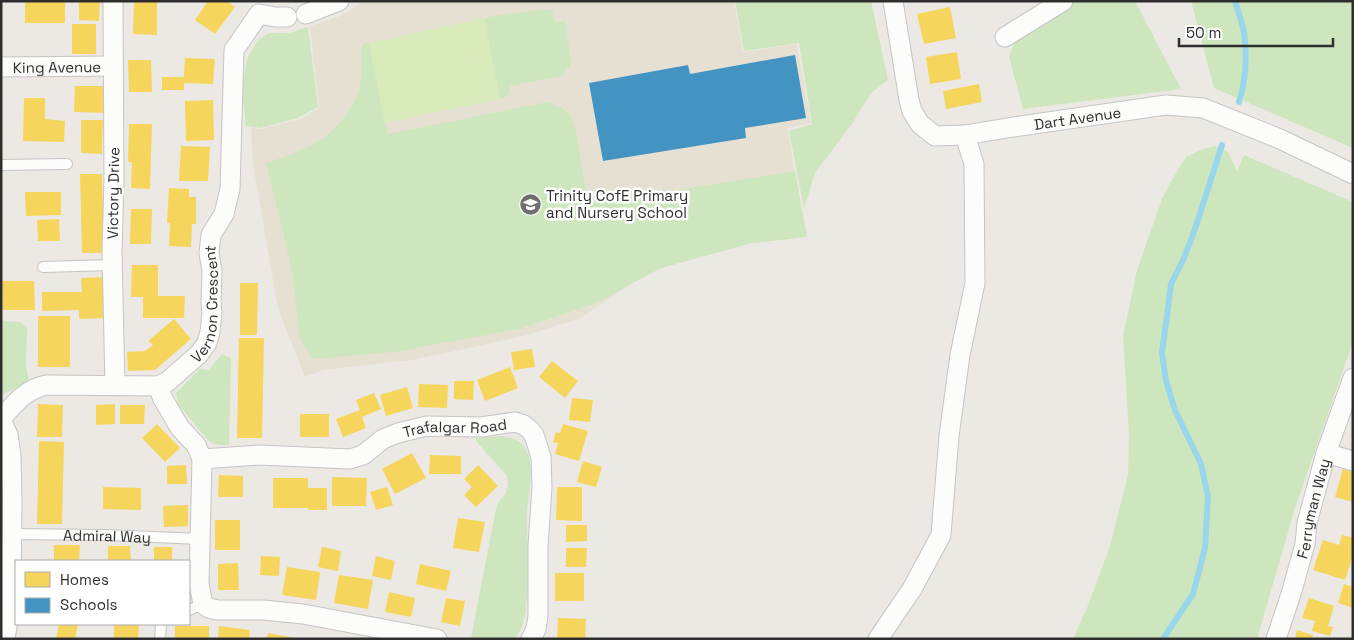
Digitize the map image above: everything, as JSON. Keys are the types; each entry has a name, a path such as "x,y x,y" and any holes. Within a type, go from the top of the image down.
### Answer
{"street":[{"name":"Victory Drive","path":"113,1 114,180 112,266 115,386"},
{"path":"306,14 339,1"},
{"name":"Dart Avenue","path":"894,1 912,112 920,124 935,136 965,135 1166,105 1203,108 1280,139 1353,174"},
{"path":"1005,37 1062,1"},
{"name":"Vernon Crescent","path":"158,386 168,382 199,354 207,343 210,332 212,318 212,271 209,253 211,235 224,214 230,189 234,50 260,8 275,17 287,17"},
{"name":"King Avenue","path":"1,67 113,66"},
{"path":"878,639 912,589 941,535 949,436 958,364 975,283 974,164 965,135"},
{"name":"Ferryman Way","path":"1276,639 1305,544 1307,523 1326,453 1353,378"},
{"path":"5,639 10,602 6,573 12,534 12,455 8,435 1,419 17,401 38,386 47,384 158,386 163,399 180,428 196,445 202,458 199,584 196,607 217,610 263,610 303,614 437,639"},
{"name":"Trafalgar Road","path":"202,458 259,455 350,458 363,455 383,439 398,433 427,426 481,427 515,422 524,425 534,435 541,457 542,488 538,546 538,616 536,629 531,639"},
{"path":"1326,453 1353,461"}],"lane":[{"path":"1,165 66,164"},
{"path":"43,267 112,266"},
{"name":"Admiral Way","path":"12,534 200,539"},
{"path":"160,639 161,625"}],"shaded area":[{"name":"Trinity CofE Primary and Nursery School","path":"362,1 734,1 743,52 797,44 811,123 787,128 807,237 752,243 661,268 627,286 581,318 527,335 411,360 323,370 305,377 278,309 253,165 251,128 261,129 301,119 319,108 310,26 340,16"}],"green space":[{"path":"735,1 871,1 888,80 871,93 854,121 815,173 804,209 789,131 812,124 799,43 744,51"},
{"path":"1075,1 1135,1 1181,89 1023,109 1009,57 1014,43"},
{"path":"1191,1 1353,1 1353,148 1214,88"},
{"path":"552,9 555,23 565,21 571,61 570,67 560,76 510,86 508,95 500,99 484,18"},
{"path":"484,18 500,99 385,123 369,43"},
{"path":"308,27 318,107 298,118 261,128 246,126 242,92 243,80 248,56 258,40 269,33 289,33"},
{"path":"366,42 369,43 388,134 547,102 561,107 571,115 576,131 588,204 795,171 807,237 752,243 661,268 594,304 519,329 394,352 313,359 300,340 292,270 266,163 290,155 313,144 333,130 341,121 355,100 359,90 362,46"},
{"path":"1216,146 1228,152 1237,171 1244,155 1353,202 1353,342 1295,508 1257,639 1073,639 1087,608 1110,546 1128,475 1129,434 1123,336 1137,270 1162,199 1186,157 1205,148"},
{"path":"1,321 21,322 27,328 26,367 29,382 3,394 1,393"},
{"path":"222,354 231,358 229,445 213,444 206,438 178,404 176,393 200,369 209,370"},
{"path":"501,436 512,438 522,444 527,451 531,466 527,512 527,600 520,631 513,639 471,638 496,509 506,493 508,484 507,476 475,438"}],"building: Homes":[{"path":"25,1 65,1 65,23 25,23"},
{"path":"79,1 100,1 99,21 79,20"},
{"path":"134,1 157,1 157,35 133,34"},
{"path":"208,1 227,1 235,7 215,34 195,20"},
{"path":"950,7 956,38 924,44 917,14"},
{"path":"72,24 96,24 96,54 72,54"},
{"path":"957,52 961,79 930,84 926,57"},
{"path":"185,58 215,59 213,84 184,83 184,90 162,90 162,77 184,77"},
{"path":"128,60 151,60 152,92 129,92"},
{"path":"979,84 982,102 946,109 943,91"},
{"path":"75,86 106,86 105,113 74,112"},
{"path":"24,98 45,98 45,119 65,121 64,142 23,141"},
{"path":"213,100 214,140 186,141 185,101"},
{"path":"81,120 103,120 102,154 81,153"},
{"path":"129,124 152,124 150,189 131,188 132,162 128,162"},
{"path":"181,146 210,147 208,181 179,181"},
{"path":"80,174 102,174 104,253 82,253"},
{"path":"169,188 189,189 189,197 196,197 196,224 192,224 191,247 169,246 170,223 167,223"},
{"path":"25,192 61,192 61,215 26,216"},
{"path":"131,209 152,209 151,244 130,244"},
{"path":"59,219 60,241 38,241 37,220"},
{"path":"132,265 158,265 158,296 185,296 184,318 143,318 143,297 131,297"},
{"path":"104,277 104,318 79,319 79,310 42,311 42,292 82,292 81,278"},
{"path":"2,281 34,281 35,310 3,310"},
{"path":"240,283 258,283 257,335 240,335"},
{"path":"38,316 70,316 70,367 38,367"},
{"path":"174,319 191,339 155,370 128,371 127,352 145,351 153,345 148,341"},
{"path":"239,338 264,338 262,438 237,438"},
{"path":"532,349 535,367 514,370 511,352"},
{"path":"552,361 578,381 565,398 539,377"},
{"path":"510,367 518,388 485,401 477,380"},
{"path":"454,381 474,381 473,400 454,399"},
{"path":"419,384 448,385 447,408 418,407"},
{"path":"407,387 413,408 386,416 380,395"},
{"path":"374,393 381,409 362,417 366,428 343,437 336,419 360,410 356,400"},
{"path":"572,398 593,400 590,422 569,420"},
{"path":"38,404 63,405 62,437 37,437"},
{"path":"115,404 115,424 96,425 96,405"},
{"path":"120,405 145,405 144,424 120,424"},
{"path":"300,414 329,414 329,437 300,437"},
{"path":"157,424 180,448 165,462 142,438"},
{"path":"563,424 588,431 579,461 555,454 558,443 553,442 556,432 560,433"},
{"path":"39,441 64,442 62,524 37,524"},
{"path":"412,453 426,478 395,494 382,469"},
{"path":"430,455 461,456 461,474 429,474"},
{"path":"583,461 602,467 596,487 577,482"},
{"path":"186,465 187,484 167,484 167,466"},
{"path":"478,465 498,486 476,507 464,495 472,487 464,479"},
{"path":"1343,469 1353,472 1353,502 1335,497"},
{"path":"219,475 243,476 243,497 218,497"},
{"path":"332,477 367,478 366,506 332,506"},
{"path":"273,478 308,478 308,488 327,488 327,510 273,508"},
{"path":"103,487 141,488 141,510 103,509"},
{"path":"387,487 393,505 376,510 370,492"},
{"path":"557,487 582,487 582,521 556,520"},
{"path":"188,505 188,526 164,527 163,506"},
{"path":"458,518 485,522 479,552 453,548"},
{"path":"215,520 240,520 240,550 215,550"},
{"path":"566,525 587,525 587,541 566,542"},
{"path":"1342,535 1353,538 1353,556 1345,580 1313,570 1323,540 1339,545"},
{"path":"54,545 80,545 79,560 54,560"},
{"path":"108,546 130,546 131,560 108,560"},
{"path":"154,547 172,547 172,560 154,560"},
{"path":"322,547 341,551 338,571 318,567"},
{"path":"566,548 587,548 586,567 566,567"},
{"path":"261,556 280,557 279,576 260,575"},
{"path":"376,556 395,561 391,580 372,576"},
{"path":"238,563 239,590 218,590 218,564"},
{"path":"420,564 451,571 446,591 416,584"},
{"path":"287,567 320,572 316,600 282,595"},
{"path":"555,573 584,573 584,601 555,601"},
{"path":"339,575 373,580 368,609 334,603"},
{"path":"1344,584 1353,587 1353,608 1338,603"},
{"path":"389,592 415,598 411,617 385,612"},
{"path":"446,598 465,601 460,626 441,622"},
{"path":"1309,598 1334,606 1328,626 1333,627 1330,636 1312,631 1315,621 1302,618"},
{"path":"558,618 586,619 585,639 557,639"},
{"path":"59,625 78,625 75,639 56,639"},
{"path":"114,625 139,625 138,639 114,639"},
{"path":"175,626 209,626 209,639 175,639"},
{"path":"219,626 250,630 249,639 218,639"},
{"path":"1297,630 1313,635 1312,639 1295,639"},
{"path":"268,633 295,638 295,639 267,639"}],"building: Schools":[{"path":"795,55 806,118 745,128 746,138 603,161 589,83 688,65 690,74"}],"waterway":[{"path":"1235,1 1244,32 1245,50 1244,76 1239,102"},
{"path":"1163,639 1193,594 1205,548 1208,497 1201,464 1175,410 1166,381 1162,353 1171,284 1184,258 1195,229 1222,145"}],"place":[{"name":"Trinity CofE Primary and Nursery School","path":"530,204"}]}
